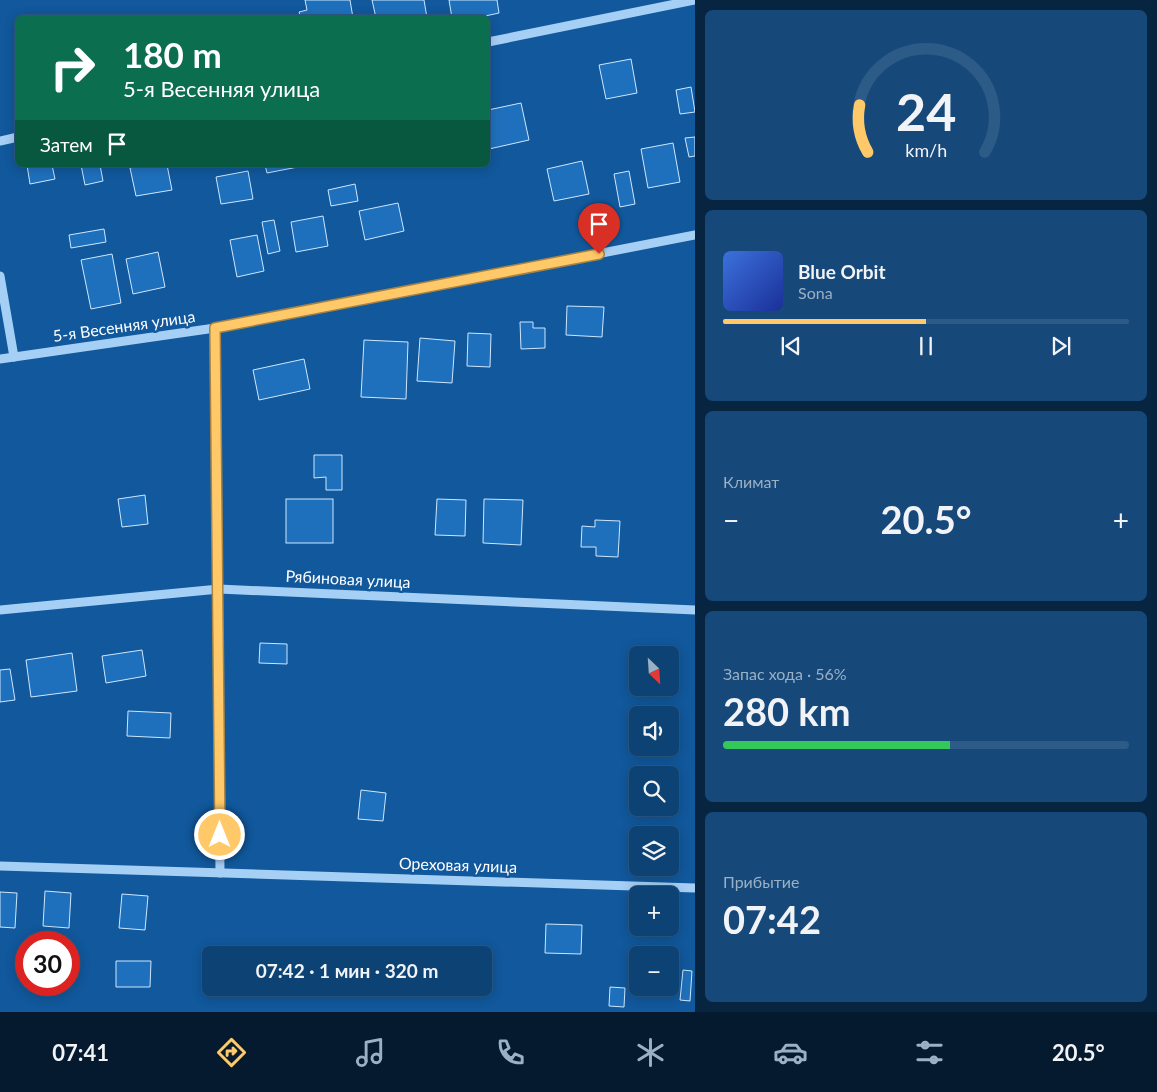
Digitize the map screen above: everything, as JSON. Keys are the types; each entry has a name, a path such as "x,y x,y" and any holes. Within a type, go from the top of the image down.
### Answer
{"street":[{"path":"490,42 694,0"},
{"path":"0,141 15,138"},
{"name":"5-я Весенняя улица","path":"0,359 215,328 694,235"},
{"path":"0,276 14,357"},
{"path":"215,328 219,588 220,873"},
{"name":"Рябиновая улица","path":"0,610 219,588 694,610"},
{"name":"Ореховая улица","path":"0,866 694,888"}],"building":[{"path":"305,0 350,0 352,15 300,15 299,12 307,10"},
{"path":"372,0 424,0 426,15 375,15"},
{"path":"449,0 497,0 499,13 490,15 452,15"},
{"path":"631,59 637,93 606,99 599,65"},
{"path":"691,87 695,112 680,114 676,90"},
{"path":"521,103 529,140 490,149 490,110"},
{"path":"695,137 695,156 689,157 685,138"},
{"path":"673,143 680,182 648,188 641,149"},
{"path":"582,161 589,194 554,201 547,169"},
{"path":"27,167 52,167 55,179 30,184"},
{"path":"81,167 100,167 103,181 85,185"},
{"path":"167,167 172,190 136,196 130,168"},
{"path":"266,167 298,167 267,173"},
{"path":"248,171 253,199 221,204 216,177"},
{"path":"629,171 635,204 620,207 614,174"},
{"path":"355,184 358,201 331,206 328,190"},
{"path":"398,203 404,231 365,240 359,211"},
{"path":"323,216 328,246 296,252 291,222"},
{"path":"274,220 280,251 268,254 262,222"},
{"path":"104,229 106,242 71,248 69,235"},
{"path":"257,235 264,271 237,277 230,240"},
{"path":"158,252 165,287 133,294 126,259"},
{"path":"112,254 121,303 91,309 81,260"},
{"path":"567,306 604,307 602,337 566,335"},
{"path":"520,322 533,322 533,328 545,328 545,348 521,349"},
{"path":"468,333 491,334 490,367 467,366"},
{"path":"420,338 455,341 452,383 417,381"},
{"path":"364,340 408,342 406,399 361,397"},
{"path":"304,359 310,389 259,400 253,370"},
{"path":"314,455 342,455 342,490 326,490 326,477 314,478"},
{"path":"145,495 148,524 122,527 118,499"},
{"path":"286,499 333,499 333,543 286,543"},
{"path":"437,499 466,500 465,536 435,535"},
{"path":"484,499 523,500 521,545 483,543"},
{"path":"595,520 620,521 618,557 596,556 596,547 581,547 582,526 595,527"},
{"path":"260,643 287,644 287,664 259,663"},
{"path":"142,650 146,676 106,683 102,656"},
{"path":"72,653 77,691 31,697 26,660"},
{"path":"10,669 15,700 0,702 0,670"},
{"path":"128,711 171,713 170,738 127,736"},
{"path":"361,790 386,793 383,821 358,819"},
{"path":"45,891 71,893 69,928 43,926"},
{"path":"0,892 17,893 15,928 0,927"},
{"path":"122,894 148,896 145,930 119,928"},
{"path":"546,924 582,925 581,954 545,953"},
{"path":"116,961 151,961 150,987 116,987"},
{"path":"683,970 692,971 690,1001 680,1000"},
{"path":"610,987 625,988 624,1007 609,1006"}],"route":[{"path":"220,835 215,328 599,254"}]}
